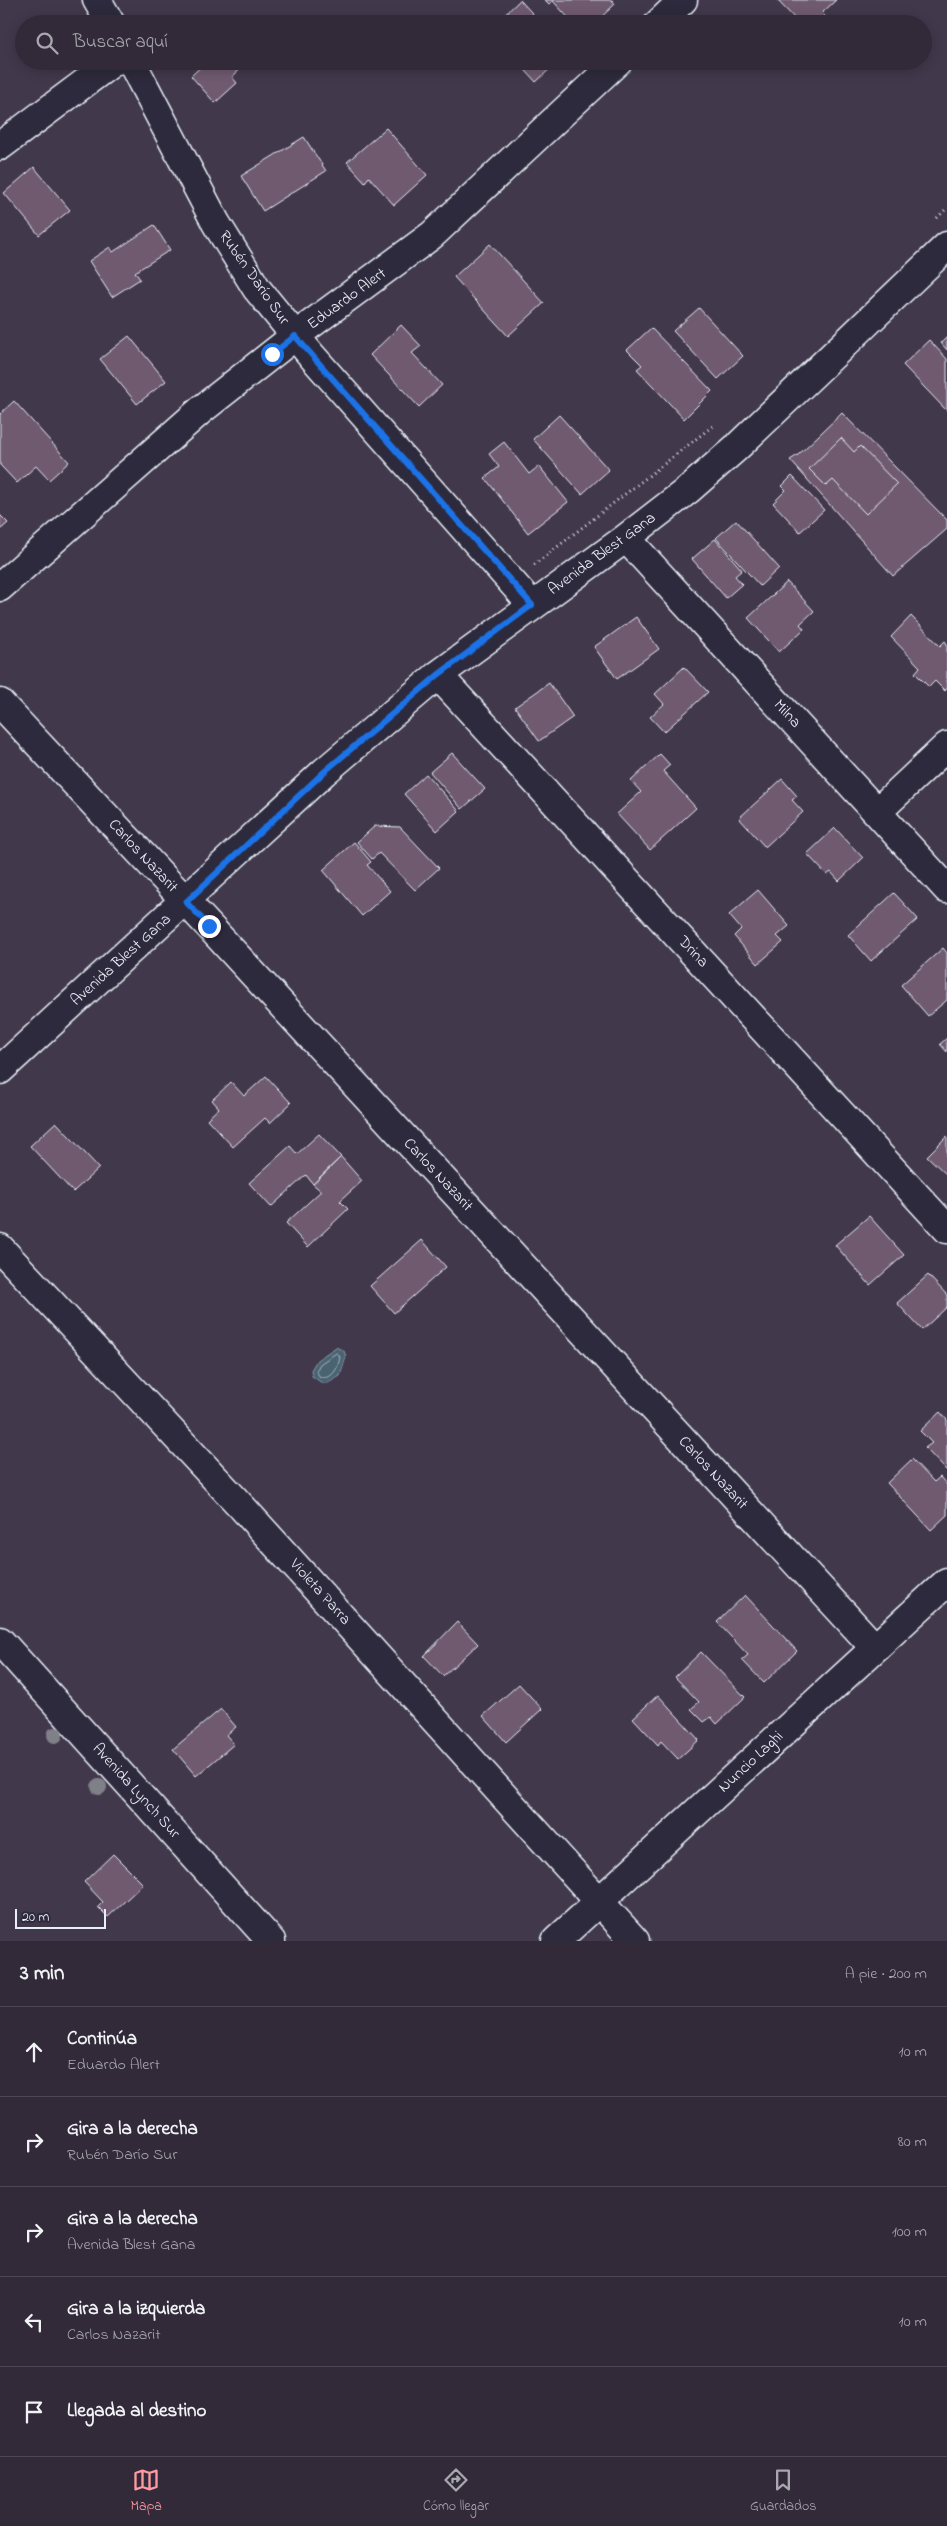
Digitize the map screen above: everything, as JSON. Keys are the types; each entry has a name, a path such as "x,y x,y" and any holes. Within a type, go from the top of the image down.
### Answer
{"street":[{"path":"98,0 106,15"},
{"path":"667,15 683,0"},
{"path":"0,146 102,70"},
{"name":"Rubén Darío Sur","path":"136,70 189,174 231,248 257,289 295,336 532,605"},
{"name":"Eduardo Alert","path":"0,587 171,436 295,336 432,235 608,70"},
{"name":"Avenida Blest Gana","path":"0,1070 186,902 324,772 438,675 626,538 688,490 737,447 947,246"},
{"name":"Milna","path":"626,538 947,889"},
{"name":"Drina","path":"438,675 947,1228"},
{"name":"Carlos Nazarit","path":"0,703 875,1648"},
{"path":"877,812 947,746"},
{"name":"Violeta Parra","path":"0,1248 241,1506 600,1900 635,1941"},
{"name":"Nuncio Laghi","path":"556,1941 947,1582"},
{"name":"Avenida Lynch Sur","path":"0,1641 271,1941"}],"water":[{"path":"336,1347 344,1351 346,1357 340,1376 328,1383 322,1383 312,1376 311,1370 317,1360"}],"building":[{"path":"520,0 534,15 504,15"},
{"path":"545,0 612,0 615,4 603,15 566,15 553,1 549,4"},
{"path":"777,0 836,0 822,13 824,15 791,15"},
{"path":"197,70 239,70 232,77 237,83 215,103 191,76"},
{"path":"525,70 549,70 536,82"},
{"path":"386,128 427,175 394,205 369,177 365,182 347,162"},
{"path":"304,137 326,171 263,211 241,176"},
{"path":"34,167 70,210 39,235 4,193"},
{"path":"154,225 170,250 135,272 140,279 112,297 89,261 110,247 113,252"},
{"path":"490,244 544,303 508,336 454,277"},
{"path":"699,308 743,356 718,379 673,331"},
{"path":"401,325 421,346 412,353 442,385 419,407 370,355"},
{"path":"651,328 712,391 684,419 637,369 642,365 627,350"},
{"path":"129,336 166,381 137,404 100,359"},
{"path":"947,337 947,350 941,343"},
{"path":"929,340 947,359 947,411 903,365"},
{"path":"14,401 69,462 49,480 36,466 17,483 0,465 0,414"},
{"path":"842,413 947,520 947,529 893,576 790,460 798,455"},
{"path":"559,415 609,470 582,494 533,439"},
{"path":"841,438 854,452 860,446 897,484 866,514 833,480 826,486 809,469"},
{"path":"504,442 529,474 539,466 568,502 528,533 485,478 499,467 489,454"},
{"path":"792,476 824,510 800,532 773,503 786,490 782,486"},
{"path":"0,515 8,523 0,530"},
{"path":"736,520 779,568 760,586 716,538"},
{"path":"715,539 742,570 735,576 742,584 726,598 692,559"},
{"path":"787,582 814,611 800,624 804,629 779,652 748,618"},
{"path":"911,616 940,646 945,641 947,644 947,689 945,691 935,681 929,687 915,673 920,667 891,637"},
{"path":"636,617 659,649 617,679 594,647"},
{"path":"684,667 708,692 664,732 650,717 664,704 655,694"},
{"path":"549,683 573,717 539,741 515,707"},
{"path":"452,753 485,789 462,809 430,772"},
{"path":"660,754 670,765 663,771 696,808 650,850 617,814 641,792 631,781"},
{"path":"426,774 459,811 437,831 404,794"},
{"path":"782,779 797,796 792,800 803,812 765,847 739,818"},
{"path":"375,826 400,827 439,868 415,890 379,853 372,859 357,842"},
{"path":"835,828 863,858 839,881 831,872 827,875 807,854"},
{"path":"354,842 371,862 367,865 390,891 362,916 323,870"},
{"path":"758,890 789,926 777,936 783,942 758,964 734,936 741,929 729,915"},
{"path":"894,893 918,919 871,961 848,935"},
{"path":"943,948 947,953 947,1000 928,1016 901,985"},
{"path":"947,1038 947,1052 940,1044"},
{"path":"266,1076 291,1103 270,1123 265,1118 233,1147 207,1119 219,1108 212,1100 231,1082 244,1096"},
{"path":"56,1122 99,1168 73,1192 30,1146"},
{"path":"319,1134 341,1157 313,1184 306,1175 271,1207 249,1183 290,1146 297,1154"},
{"path":"947,1136 947,1175 927,1156"},
{"path":"341,1157 362,1181 340,1201 348,1209 308,1247 286,1223 321,1191 313,1184"},
{"path":"869,1216 904,1255 870,1285 835,1245"},
{"path":"422,1240 446,1267 394,1313 370,1286"},
{"path":"928,1275 947,1295 947,1307 922,1330 897,1303"},
{"path":"940,1412 947,1420 947,1471 925,1448 932,1443 920,1431"},
{"path":"912,1459 934,1482 940,1477 947,1485 947,1515 931,1530 887,1483"},
{"path":"745,1595 797,1651 764,1683 742,1660 748,1655 717,1622"},
{"path":"457,1622 478,1644 443,1676 424,1656"},
{"path":"701,1652 745,1697 717,1724 711,1717 704,1722 691,1709 699,1702 675,1677"},
{"path":"519,1684 542,1709 506,1742 483,1716"},
{"path":"658,1695 699,1740 678,1759 661,1741 658,1745 633,1718"},
{"path":"221,1709 236,1727 226,1735 234,1744 196,1776 173,1749"},
{"path":"113,1854 143,1884 108,1917 98,1907 103,1902 84,1882"}],"route":[{"path":"209,926 186,902 324,772 438,675 532,605 295,336 272,354"}]}
